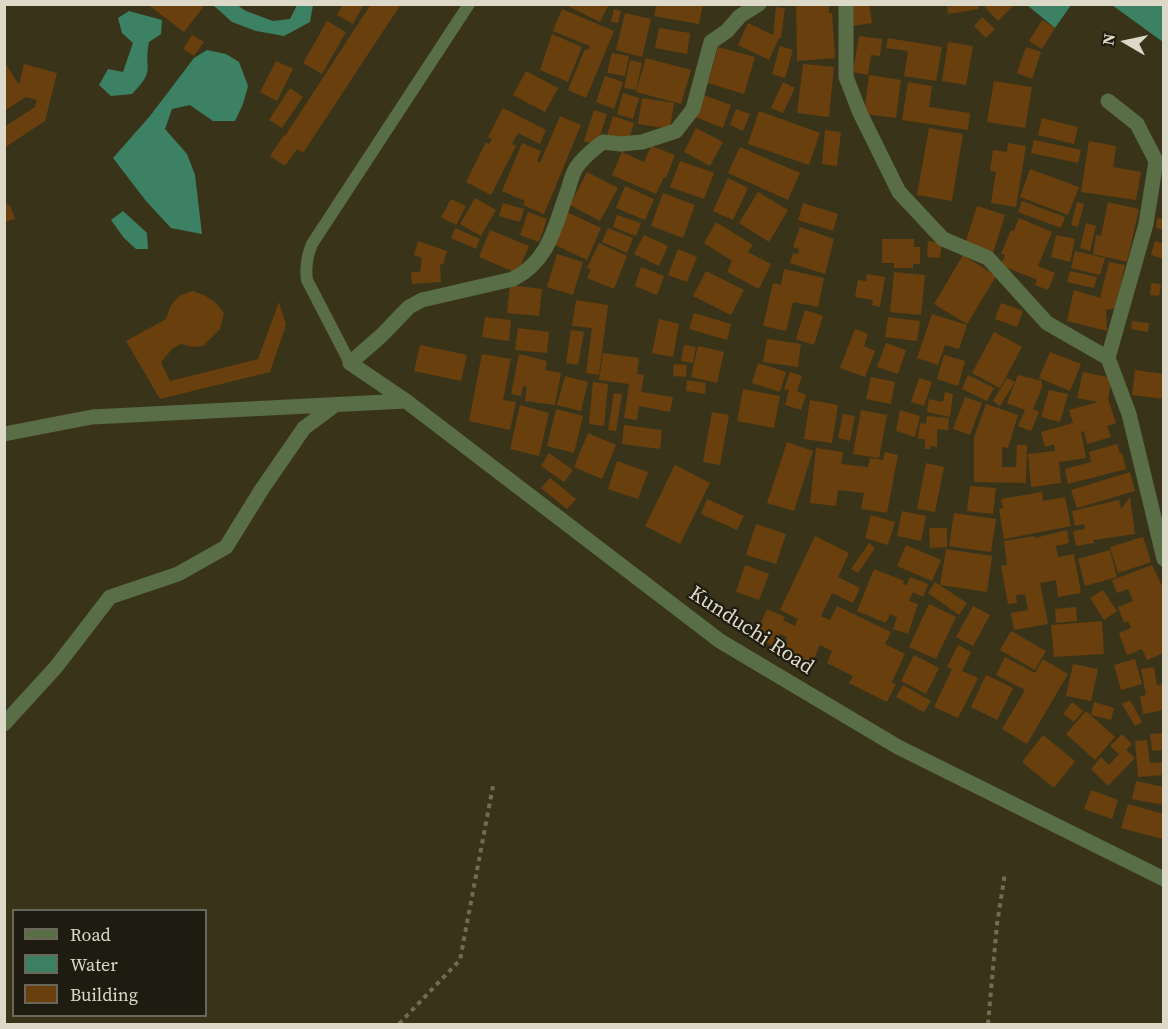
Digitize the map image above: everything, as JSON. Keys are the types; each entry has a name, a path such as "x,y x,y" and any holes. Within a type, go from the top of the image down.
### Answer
{"street":[{"path":"350,363 409,307 422,300 513,279 526,272 545,250 576,169 588,153 603,142 621,144 642,142 676,131 693,109 711,42 727,31 740,16 759,4"},
{"path":"846,4 846,77 860,113 899,192 943,239 987,258 1047,322 1108,358"},
{"path":"1108,101 1137,124 1156,161 1146,224 1108,358 1129,414 1164,559"},
{"name":"Kunduchi Road","path":"350,363 406,401 720,641 898,747 1164,879"},
{"path":"4,434 92,417 406,401"},
{"path":"4,724 56,667 110,597 178,574 226,547 304,428 335,405"}],"lane":[{"path":"350,363 307,280 307,255 469,4"}],"path":[{"path":"399,1024 460,960 493,786"},
{"path":"988,1024 997,924 1005,873"}],"water":[{"path":"213,5 237,5 246,11 273,21 290,19 297,5 313,5 310,22 284,36 256,31 232,22"},
{"path":"1027,5 1071,5 1055,28"},
{"path":"1112,5 1163,5 1163,42"},
{"path":"129,11 162,20 161,34 149,42 147,74 140,86 132,94 111,96 99,85 108,69 123,72 133,43 122,33 118,18"},
{"path":"207,50 226,54 239,62 248,86 235,121 213,121 190,105 172,109 165,129 187,154 195,175 202,234 171,228 146,201 113,158 150,116 194,58"},
{"path":"123,211 147,233 148,249 136,249 124,238 111,220"}],"building":[{"path":"147,4 202,4 204,6 184,32"},
{"path":"343,4 364,4 353,24 337,15"},
{"path":"371,4 401,4 303,153 297,149 285,166 270,156"},
{"path":"568,4 605,4 608,6 600,22"},
{"path":"657,4 703,4 699,24 654,16"},
{"path":"796,4 829,4 829,13 832,13 835,58 797,61"},
{"path":"850,4 869,4 872,23 853,26"},
{"path":"947,4 978,4 979,9 948,14"},
{"path":"982,4 1015,4 998,21"},
{"path":"776,7 785,8 781,38 769,60 738,45 748,23 773,35"},
{"path":"562,9 614,31 586,98 568,90 585,49 588,50 590,46 553,31"},
{"path":"614,9 621,11 618,23 611,22"},
{"path":"625,13 651,19 642,57 616,50"},
{"path":"982,17 995,29 986,38 974,26"},
{"path":"1042,20 1055,28 1042,49 1029,41"},
{"path":"327,21 346,32 322,74 303,63"},
{"path":"659,28 690,33 687,54 655,48"},
{"path":"552,34 582,47 568,82 540,70"},
{"path":"192,35 204,42 194,56 183,49"},
{"path":"859,36 882,39 880,56 871,55 868,75 853,72"},
{"path":"888,38 942,47 936,81 904,76 908,51 886,48"},
{"path":"948,42 973,46 966,85 942,81"},
{"path":"780,46 793,50 785,78 772,74"},
{"path":"718,47 755,57 744,94 708,83"},
{"path":"1026,47 1041,52 1032,79 1017,73"},
{"path":"612,53 629,56 625,76 607,73"},
{"path":"646,58 691,70 681,104 636,92"},
{"path":"630,60 642,63 636,90 624,88"},
{"path":"4,61 19,85 24,64 57,73 45,121 4,148 4,127 35,107 37,100 26,97 4,111"},
{"path":"276,61 293,69 277,101 260,92"},
{"path":"803,64 834,67 829,117 797,113"},
{"path":"526,71 558,88 545,112 513,95"},
{"path":"869,75 901,80 896,118 864,114"},
{"path":"605,76 623,82 614,109 596,102"},
{"path":"994,81 1032,87 1025,128 987,122"},
{"path":"783,82 795,88 783,113 771,108"},
{"path":"908,82 932,86 929,107 970,113 968,130 902,120"},
{"path":"290,88 303,97 282,128 269,120"},
{"path":"623,93 639,98 633,119 617,114"},
{"path":"701,94 731,105 723,128 693,116"},
{"path":"642,98 674,103 670,129 638,124"},
{"path":"503,108 546,130 540,144 518,133 512,144 516,146 491,195 466,182 486,142 489,144 492,139 488,137"},
{"path":"736,109 750,114 743,131 730,125"},
{"path":"594,110 607,114 597,145 584,141"},
{"path":"759,111 820,133 809,165 748,144"},
{"path":"560,116 581,125 544,214 523,205 525,201 502,191 522,143 541,151 537,161 540,163"},
{"path":"613,116 634,123 628,142 607,135"},
{"path":"1042,118 1078,127 1074,144 1038,135"},
{"path":"696,128 723,142 710,166 684,152"},
{"path":"929,128 963,134 952,201 917,195"},
{"path":"825,130 841,132 837,166 822,164"},
{"path":"1034,140 1081,150 1078,163 1031,153"},
{"path":"1089,141 1116,146 1113,167 1141,172 1136,200 1081,192"},
{"path":"1008,143 1026,146 1016,207 991,203 996,172 990,171 993,150 1007,152"},
{"path":"651,146 675,155 666,178 664,177 656,194 612,175 622,152 644,162"},
{"path":"740,147 800,173 788,200 728,173"},
{"path":"680,161 714,173 704,199 670,187"},
{"path":"1030,169 1079,187 1068,215 1020,197"},
{"path":"587,172 618,188 600,221 570,205"},
{"path":"728,178 748,188 733,220 713,211"},
{"path":"625,186 654,199 645,220 616,208"},
{"path":"758,192 788,210 769,242 739,223"},
{"path":"663,193 695,205 683,238 651,226"},
{"path":"4,197 15,219 4,222"},
{"path":"475,198 496,210 481,236 460,224"},
{"path":"451,199 466,206 456,225 441,217"},
{"path":"1022,201 1065,217 1061,228 1018,212"},
{"path":"1077,202 1084,204 1078,227 1071,225"},
{"path":"1108,202 1139,209 1127,262 1093,254 1096,235 1101,236"},
{"path":"503,203 524,209 520,222 499,216"},
{"path":"803,203 838,214 833,231 798,220"},
{"path":"977,206 1005,215 993,253 965,244"},
{"path":"528,212 547,219 539,242 520,235"},
{"path":"567,212 601,228 587,260 553,244"},
{"path":"617,215 641,223 636,236 613,227"},
{"path":"1019,218 1052,232 1038,266 1055,273 1048,290 1035,285 1037,280 1001,265 1005,255 1001,254"},
{"path":"1157,218 1164,219 1164,230 1156,228"},
{"path":"716,222 753,245 748,252 771,264 759,289 727,272 732,261 704,243"},
{"path":"1086,223 1096,226 1090,251 1080,248"},
{"path":"800,227 834,239 825,274 790,263 793,253 798,254 799,249 793,247"},
{"path":"455,228 480,239 476,249 451,238"},
{"path":"608,228 633,238 627,253 602,242"},
{"path":"490,230 529,246 517,273 479,257"},
{"path":"644,235 668,246 659,266 634,254"},
{"path":"1056,235 1075,239 1070,262 1051,257"},
{"path":"882,239 914,239 914,247 920,247 920,264 913,264 913,268 894,268 894,263 882,263"},
{"path":"418,241 447,251 443,265 440,264 441,282 412,284 411,272 420,272 422,258 414,255"},
{"path":"928,241 942,243 940,258 927,257"},
{"path":"1155,241 1164,244 1164,259 1151,255"},
{"path":"599,243 627,256 614,289 587,278 591,269 587,268"},
{"path":"678,249 697,257 687,282 668,275"},
{"path":"1075,251 1105,258 1100,275 1071,268"},
{"path":"557,254 583,262 573,295 547,287"},
{"path":"963,255 996,276 967,324 934,304"},
{"path":"1109,262 1125,265 1116,308 1106,310 1107,331 1067,321 1074,290 1100,298"},
{"path":"641,267 664,276 657,295 635,286"},
{"path":"784,269 824,278 818,307 793,302 786,331 763,326 773,283 781,285"},
{"path":"706,271 744,290 731,315 693,296"},
{"path":"1070,271 1097,277 1094,288 1067,282"},
{"path":"894,272 925,275 921,315 890,312"},
{"path":"867,274 885,277 880,307 872,305 873,300 855,297 858,280 866,281"},
{"path":"1151,283 1161,284 1159,296 1150,295"},
{"path":"510,285 542,289 539,316 507,313"},
{"path":"192,291 216,303 224,313 220,329 203,346 193,347 181,344 173,348 161,362 170,381 258,359 279,302 286,325 270,372 160,399 126,341 166,319 171,305 179,296"},
{"path":"576,300 608,305 599,375 586,373 592,328 572,326"},
{"path":"1001,303 1023,311 1017,327 995,319"},
{"path":"805,310 823,316 814,345 796,339"},
{"path":"694,313 731,324 727,340 689,329"},
{"path":"932,314 967,325 959,349 945,345 938,365 917,358"},
{"path":"485,317 511,320 509,341 482,337"},
{"path":"888,317 920,321 917,341 885,337"},
{"path":"659,319 679,324 673,357 652,353"},
{"path":"1132,321 1149,323 1148,332 1131,329"},
{"path":"518,328 549,332 547,353 515,350"},
{"path":"855,329 868,334 864,346 875,351 865,377 840,368"},
{"path":"571,330 584,332 578,365 566,363"},
{"path":"994,332 1022,347 1000,388 972,373"},
{"path":"767,339 801,344 798,367 763,362"},
{"path":"886,343 906,350 898,374 877,367"},
{"path":"420,345 467,355 461,381 414,371"},
{"path":"684,345 696,347 693,363 681,361"},
{"path":"698,346 724,352 717,383 691,377"},
{"path":"1050,352 1081,364 1070,391 1039,378"},
{"path":"603,353 639,358 637,374 644,375 641,392 673,397 670,412 639,406 637,420 624,418 629,384 599,380"},
{"path":"482,354 511,359 503,400 516,402 510,430 469,421"},
{"path":"519,354 547,361 545,370 561,373 555,405 525,401 527,387 523,386 521,396 511,394"},
{"path":"944,355 965,361 958,386 937,379"},
{"path":"758,363 786,372 780,392 752,383"},
{"path":"674,364 687,365 686,377 673,376"},
{"path":"1135,370 1164,374 1164,399 1132,395"},
{"path":"790,372 802,376 797,391 806,395 801,410 785,405 789,390 784,389"},
{"path":"1083,372 1112,378 1108,399 1116,423 1107,426 1111,437 1087,444 1084,431 1081,432 1086,458 1059,462 1061,483 1031,487 1028,454 1055,451 1054,444 1045,447 1041,432 1073,423 1069,410 1098,402 1077,398"},
{"path":"968,375 994,388 987,401 962,389"},
{"path":"1018,375 1042,381 1043,385 1033,409 1039,412 1031,431 1018,426 1025,410 1007,403"},
{"path":"565,376 588,382 581,411 557,405"},
{"path":"871,377 895,382 891,404 866,399"},
{"path":"919,378 932,382 924,406 911,402"},
{"path":"1007,378 1015,382 1000,406 993,401"},
{"path":"687,380 706,383 705,394 686,391"},
{"path":"593,382 608,384 604,426 589,424"},
{"path":"743,389 780,396 774,428 737,421"},
{"path":"1049,390 1068,394 1060,422 1041,417"},
{"path":"945,392 953,394 950,417 927,412 929,399 943,402"},
{"path":"614,393 622,394 616,431 608,430"},
{"path":"965,397 982,403 970,435 953,429"},
{"path":"810,400 838,405 832,443 804,439"},
{"path":"986,404 1018,415 1008,448 1002,447 1002,467 1016,467 1017,445 1027,445 1026,483 974,482 974,437"},
{"path":"520,405 549,413 539,456 510,449"},
{"path":"556,409 583,416 574,453 547,446"},
{"path":"861,410 887,415 879,458 853,454"},
{"path":"900,410 920,416 915,437 896,431"},
{"path":"712,412 729,415 720,465 703,462"},
{"path":"843,414 855,416 850,441 838,438"},
{"path":"927,416 949,418 948,430 937,429 937,447 930,446 930,449 925,449 925,439 918,439 920,423 926,424"},
{"path":"624,425 662,430 660,449 622,444"},
{"path":"588,433 616,445 602,479 574,467"},
{"path":"787,442 813,451 794,511 767,503"},
{"path":"1117,444 1126,469 1068,484 1065,469 1091,462 1089,452"},
{"path":"816,448 843,452 841,464 868,467 870,458 883,460 885,452 898,455 887,513 861,509 864,493 838,490 836,506 810,503"},
{"path":"549,453 573,470 564,482 541,466"},
{"path":"617,461 648,472 638,499 608,489"},
{"path":"926,463 944,467 935,512 917,509"},
{"path":"675,465 710,483 680,544 645,526"},
{"path":"1130,472 1135,491 1077,508 1071,490"},
{"path":"550,478 576,499 567,509 541,488"},
{"path":"970,486 996,488 993,514 967,511"},
{"path":"1042,492 1043,501 1065,497 1071,526 1004,539 999,509 1003,508 1001,499"},
{"path":"1130,497 1135,534 1093,540 1094,543 1076,546 1073,531 1085,529 1084,524 1075,526 1072,511 1119,500 1121,509"},
{"path":"707,499 744,516 737,530 701,514"},
{"path":"902,511 926,516 921,541 897,536"},
{"path":"954,513 996,519 991,552 949,546"},
{"path":"871,515 895,522 888,545 865,538"},
{"path":"756,524 786,534 776,564 746,555"},
{"path":"929,528 947,528 947,547 930,548"},
{"path":"1067,530 1069,543 1056,546 1058,557 1074,554 1081,593 1058,597 1056,580 1040,583 1048,624 1014,630 1011,613 1028,610 1025,594 1016,595 1017,603 1008,604 1001,566 1007,565 1004,541 1035,536 1035,538"},
{"path":"815,536 849,553 838,577 860,588 853,603 832,593 821,616 830,620 837,606 891,632 885,644 905,654 892,682 896,684 887,702 849,683 853,676 827,663 832,651 820,645 811,665 781,651 787,637 780,634 773,646 754,637 767,609 785,617 783,620 795,626 798,619 780,610"},
{"path":"1143,537 1151,562 1118,573 1110,547"},
{"path":"869,543 875,548 858,573 851,569"},
{"path":"906,545 941,560 932,581 897,566"},
{"path":"946,549 992,556 987,592 940,585"},
{"path":"1110,550 1117,577 1085,586 1078,559"},
{"path":"745,565 769,574 759,600 736,592"},
{"path":"1152,565 1164,590 1164,653 1147,660 1142,649 1127,655 1119,633 1131,628 1128,621 1124,623 1118,607 1133,601 1128,589 1117,593 1112,580"},
{"path":"874,569 904,581 903,584 907,585 910,577 928,584 923,597 913,592 909,601 918,604 908,634 893,629 897,617 890,614 886,623 857,611"},
{"path":"935,582 967,603 959,615 928,593"},
{"path":"1103,590 1117,611 1104,620 1090,598"},
{"path":"929,604 956,617 936,659 909,647"},
{"path":"973,606 990,615 973,646 956,637"},
{"path":"1076,607 1077,621 1056,623 1055,609"},
{"path":"1102,621 1104,654 1054,657 1051,625"},
{"path":"1011,631 1046,651 1035,670 1000,650"},
{"path":"958,645 971,652 962,671 978,678 958,718 934,707 952,669 947,667"},
{"path":"914,655 939,668 926,694 901,681"},
{"path":"1005,657 1035,673 1043,659 1068,674 1027,744 1002,729 1025,690 996,675"},
{"path":"1135,659 1142,684 1121,690 1114,665"},
{"path":"1073,664 1098,669 1091,701 1066,696"},
{"path":"1154,667 1157,685 1164,684 1164,710 1143,714 1140,696 1146,695 1141,669"},
{"path":"986,675 1013,688 997,720 971,707"},
{"path":"903,685 931,701 924,712 896,697"},
{"path":"1130,700 1142,722 1135,726 1122,704"},
{"path":"1072,702 1083,711 1074,722 1063,714"},
{"path":"1094,702 1114,708 1111,720 1091,715"},
{"path":"1086,711 1115,737 1095,760 1066,734"},
{"path":"1164,733 1164,750 1152,751 1150,734"},
{"path":"1122,734 1132,744 1126,750 1135,758 1108,786 1091,769 1101,757 1109,765 1119,754 1110,746"},
{"path":"1043,735 1075,761 1054,788 1022,762"},
{"path":"1147,740 1150,763 1164,762 1164,775 1138,777 1135,741"},
{"path":"1136,781 1164,787 1164,805 1132,799"},
{"path":"1091,790 1118,800 1112,819 1084,809"},
{"path":"1128,804 1164,814 1162,839 1121,828"}]}
